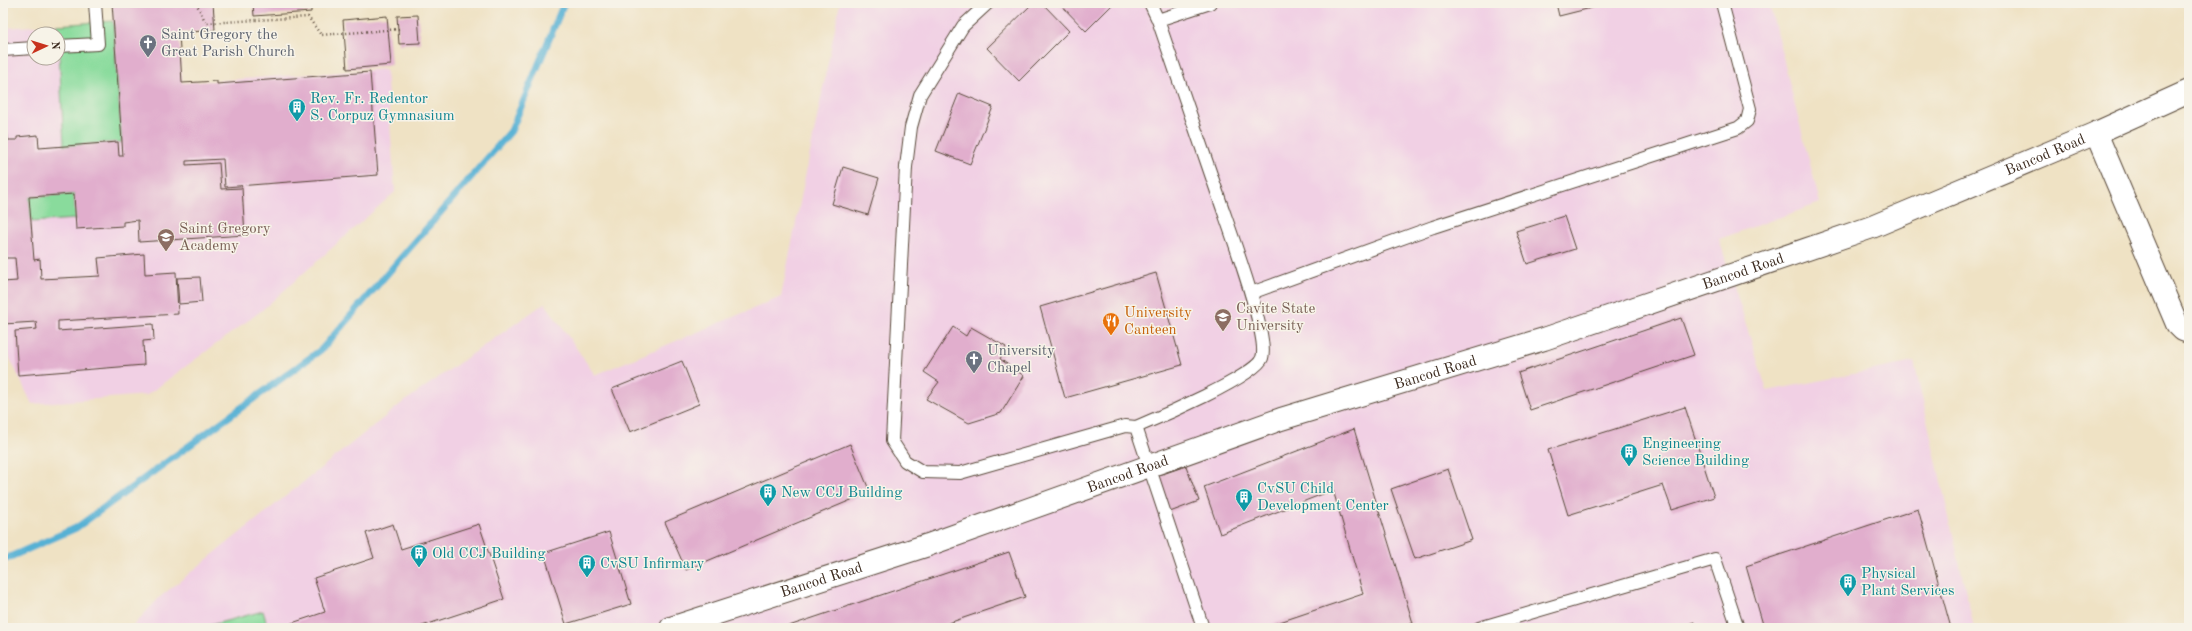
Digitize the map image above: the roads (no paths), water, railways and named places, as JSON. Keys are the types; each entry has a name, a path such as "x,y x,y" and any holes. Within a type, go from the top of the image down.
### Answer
{"street":[{"name":"Bancod Road","path":"671,628 928,545 1281,419 1544,339 1872,227 2096,133 2189,91"},
{"path":"2096,133 2177,324 2183,330 2189,332"}],"lane":[{"path":"66,46 98,44 95,3"},
{"path":"988,3 963,26 920,95 911,127 906,166 892,441 905,461 923,472 960,473 1125,426 1136,427 1198,401 1255,367 1262,358 1264,346 1251,293 1158,20 1150,3"},
{"path":"1158,20 1210,3"},
{"path":"1251,293 1433,227 1738,128 1748,121 1750,109 1722,3"},
{"path":"3,50 26,49"},
{"path":"1136,427 1203,628"},
{"path":"1479,628 1715,559 1738,628"}],"waterway":[{"path":"3,560 76,528 322,349 511,131 564,3"}],"place":[{"name":"Saint Gregory the Great Parish Church","path":"148,58"},
{"name":"Rev. Fr. Redentor S. Corpuz Gymnasium","path":"297,122"},
{"name":"Saint Gregory Academy","path":"166,252"},
{"name":"Cavite State University","path":"1223,332"},
{"name":"University Canteen","path":"1111,336"},
{"name":"University Chapel","path":"974,374"},
{"name":"Engineering Science Building","path":"1629,467"},
{"name":"New CCJ Building","path":"768,507"},
{"name":"CvSU Child Development Center","path":"1244,512"},
{"name":"Old CCJ Building","path":"419,568"},
{"name":"CvSU Infirmary","path":"587,578"},
{"name":"Physical Plant Services","path":"1848,597"}]}
